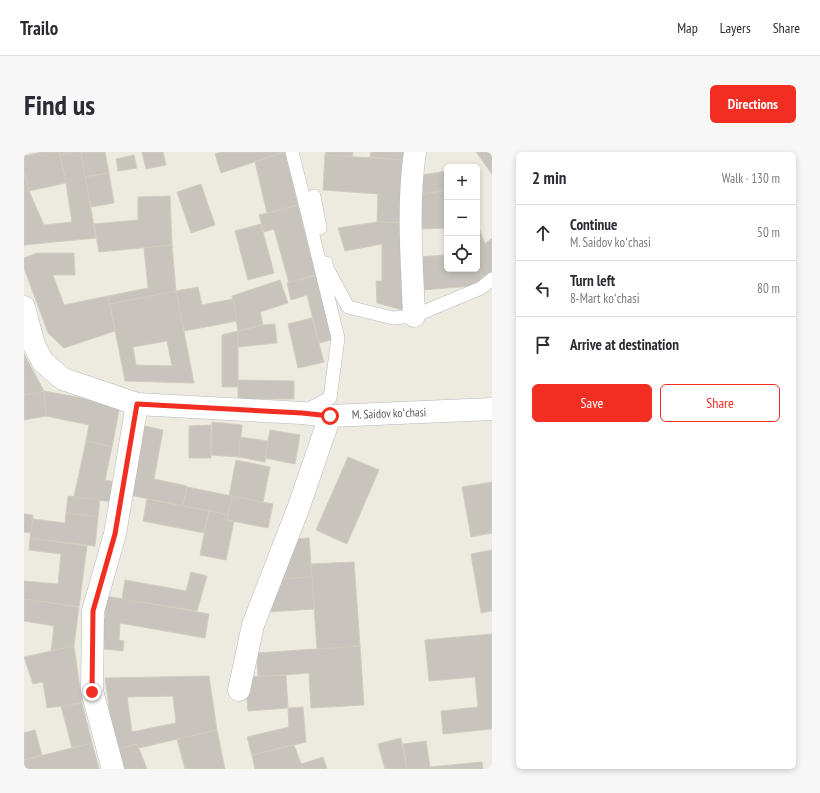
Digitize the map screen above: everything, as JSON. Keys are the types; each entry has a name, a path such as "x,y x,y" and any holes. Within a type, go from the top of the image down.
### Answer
{"street":[{"path":"414,316 411,224 412,173 415,152"},
{"name":"M. Saidov koʻchasi","path":"24,307 34,345 43,362 63,379 137,404 302,413 330,416 492,409"},
{"path":"113,769 92,692 93,611 115,534 137,404"},
{"path":"239,690 253,625 298,509 330,416"}],"lane":[{"path":"292,152 338,338 330,398 302,413"},
{"path":"314,196 327,268 348,307 393,318 414,316 482,288 492,279"}],"building":[{"path":"42,152 59,152 66,183 29,191 24,169 24,156"},
{"path":"59,152 77,152 60,155"},
{"path":"81,152 96,238 24,245 24,171 29,191 44,225 72,222 60,155"},
{"path":"81,152 105,152 109,173 85,177"},
{"path":"142,152 163,152 166,165 146,169"},
{"path":"221,152 285,152 221,173 215,154"},
{"path":"285,152 298,205 267,213 255,162"},
{"path":"326,152 353,152 352,157 325,155"},
{"path":"371,152 406,152 404,160 370,157"},
{"path":"476,152 492,152 492,174"},
{"path":"134,155 137,168 118,171 116,159"},
{"path":"325,155 404,160 401,223 377,222 378,194 323,190"},
{"path":"444,171 444,191 418,195 422,175"},
{"path":"109,173 114,203 91,207 85,177"},
{"path":"201,184 215,225 191,233 177,192"},
{"path":"444,191 444,228 420,229 418,195"},
{"path":"170,196 172,245 99,252 94,224 138,220 138,197"},
{"path":"298,205 316,275 289,283 274,229 264,232 259,215"},
{"path":"377,222 406,223 406,311 377,303 376,281 382,281 382,244 345,251 338,228"},
{"path":"261,224 274,273 248,280 235,231"},
{"path":"480,231 485,244 492,238 492,271 483,278 480,270"},
{"path":"172,245 176,291 110,304 108,296 148,288 144,248"},
{"path":"37,253 74,253 75,275 53,275 64,305 108,296 115,331 64,348 48,333 24,268 24,258"},
{"path":"444,255 444,272 480,272 480,270 483,278 473,286 422,290 419,257"},
{"path":"318,275 335,339 319,343 307,295 291,300 287,283"},
{"path":"280,280 288,303 260,312 263,325 238,331 232,296"},
{"path":"198,287 202,305 233,299 237,321 184,331 176,291"},
{"path":"176,291 194,383 125,381 110,304","holes":["167,341 172,366 136,365 133,347"]},
{"path":"312,318 324,362 298,368 288,324"},
{"path":"275,324 277,343 238,347 238,331 263,325"},
{"path":"238,331 238,387 222,387 222,335"},
{"path":"24,354 44,391 24,395"},
{"path":"238,380 294,381 294,399 238,399"},
{"path":"44,391 46,416 24,420 24,395"},
{"path":"44,391 120,405 112,447 86,441 89,425 46,416"},
{"path":"212,422 242,425 239,457 211,455"},
{"path":"140,425 163,430 154,479 187,486 183,506 125,494"},
{"path":"211,425 211,458 189,458 189,426"},
{"path":"270,430 300,435 295,464 265,458"},
{"path":"240,437 268,441 265,462 239,457"},
{"path":"86,441 112,447 105,480 117,482 112,502 74,497"},
{"path":"348,457 379,470 347,544 316,530"},
{"path":"236,460 270,467 263,502 229,496"},
{"path":"492,482 492,533 471,537 462,487"},
{"path":"187,487 232,496 228,515 183,506"},
{"path":"68,496 100,500 98,517 66,513"},
{"path":"232,496 273,504 268,528 227,520"},
{"path":"147,499 209,511 204,533 143,521"},
{"path":"209,511 228,515 227,520 234,521 226,560 200,555"},
{"path":"66,513 98,517 95,546 30,538 33,519 65,523"},
{"path":"24,514 33,515 31,533 24,532"},
{"path":"30,538 87,546 79,607 24,599 24,581 58,584 61,554 29,550"},
{"path":"309,538 312,577 277,579 295,539"},
{"path":"492,550 492,611 481,613 471,554"},
{"path":"354,562 360,646 317,649 311,564"},
{"path":"191,572 207,576 197,611 122,599 125,580 186,591"},
{"path":"312,577 314,609 266,612 277,579"},
{"path":"106,596 209,614 205,638 120,623 119,640 124,641 123,651 104,649 104,641 100,641 102,618 105,619"},
{"path":"24,599 79,607 74,646 51,651 54,626 24,621"},
{"path":"492,634 492,729 443,734 441,711 478,707 475,677 429,681 425,640"},
{"path":"74,646 82,703 47,708 43,682 33,684 24,657"},
{"path":"360,646 364,705 311,708 309,673 258,677 257,653"},
{"path":"286,675 288,708 248,711 245,677"},
{"path":"209,676 217,730 139,748 137,744 115,750 105,678","holes":["173,696 176,723 132,732 127,697"]},
{"path":"82,703 92,743 72,748 61,706"},
{"path":"303,707 306,742 252,755 247,737 289,727 288,708"},
{"path":"35,730 42,755 24,760 24,733"},
{"path":"217,730 225,769 185,769 177,739"},
{"path":"401,738 407,769 385,769 378,744"},
{"path":"426,741 430,767 482,762 483,769 407,769 403,744"},
{"path":"92,743 99,769 24,769 24,760"},
{"path":"137,744 147,769 123,769 115,750"},
{"path":"294,745 303,769 255,769 252,755"},
{"path":"323,757 327,769 303,769 301,764"}],"route":[{"path":"92,692 93,611 115,534 137,404 302,413 330,416"}]}
